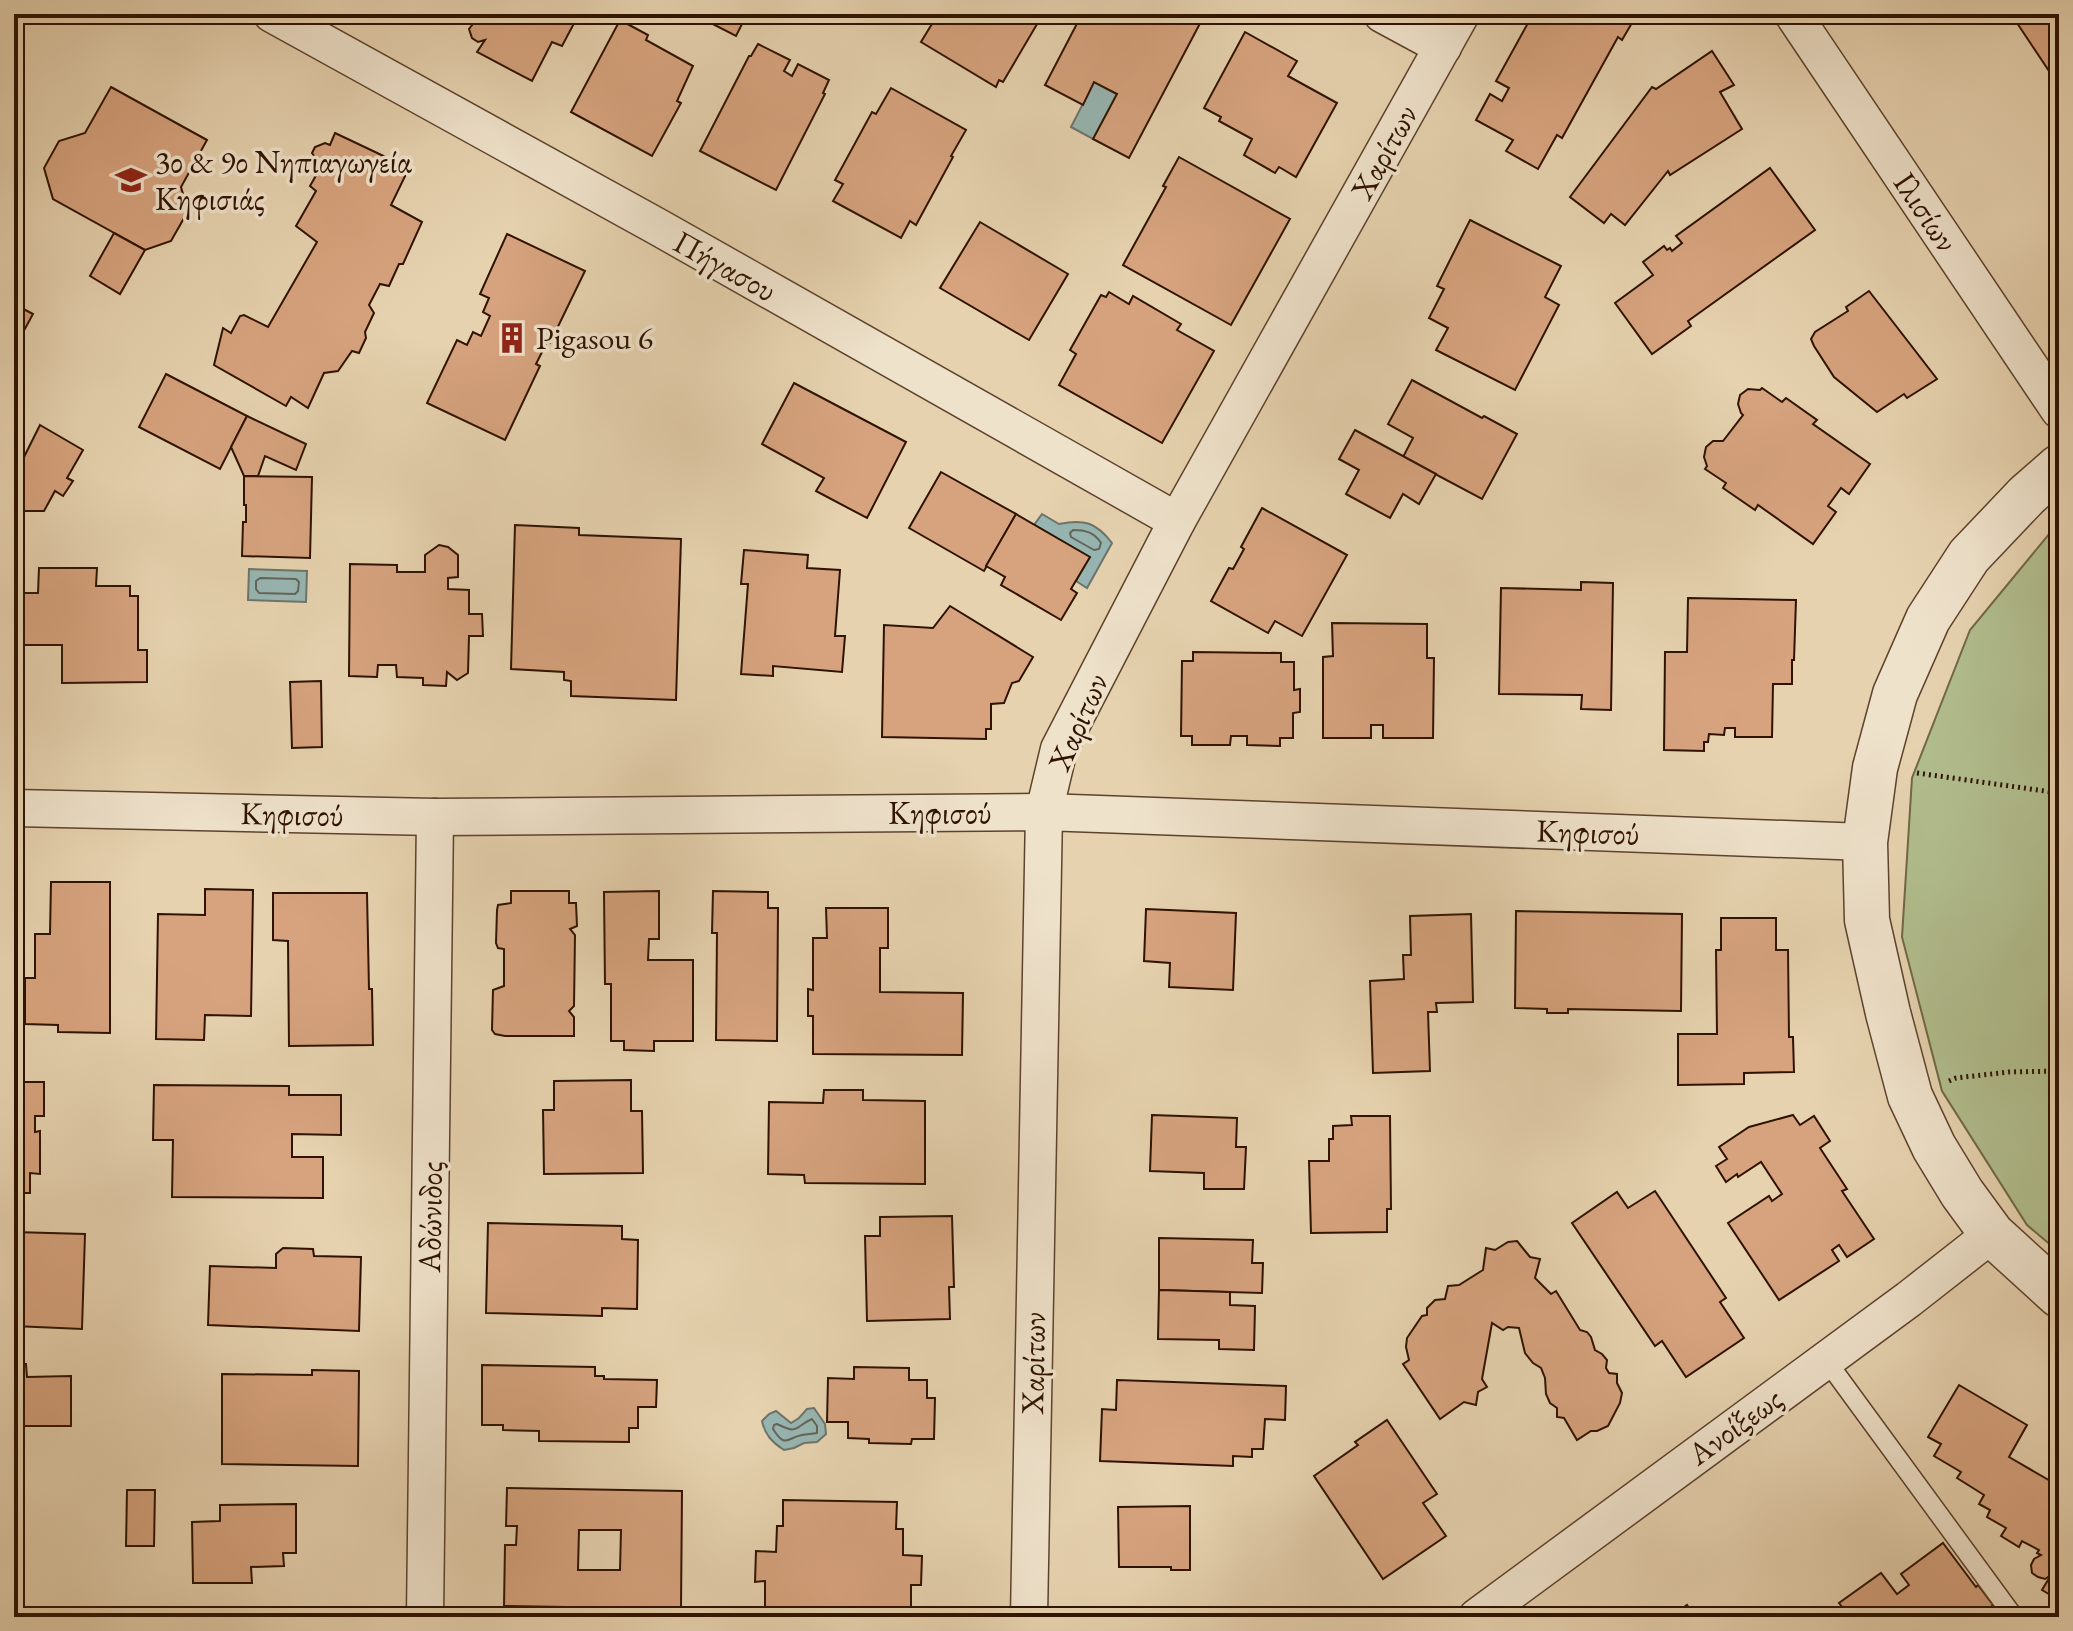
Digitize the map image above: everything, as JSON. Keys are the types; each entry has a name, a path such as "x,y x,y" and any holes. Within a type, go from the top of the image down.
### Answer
{"street":[{"name":"Πήγασου","path":"272,14 658,227 1177,521"},
{"path":"1382,14 1443,47"},
{"name":"Χαρίτων","path":"1029,1617 1044,812 1059,749 1177,521 1461,14"},
{"name":"Ιλισίων","path":"1793,14 2059,410"},
{"path":"2059,467 2027,495 1969,556 1928,619 1895,694 1875,768 1865,842 1867,920 1910,1096 1934,1147 1992,1234 2059,1295"},
{"name":"Κηφισού","path":"14,808 435,817 1044,812 1865,842"},
{"name":"Αδώνιδος","path":"425,1617 435,817"},
{"name":"Ανοίξεως","path":"1477,1617 1909,1299 1992,1234"}],"lane":[{"path":"1826,1360 2014,1617"}],"path":[{"path":"1875,768 2059,793"},
{"path":"1910,1096 1956,1078 2059,1071"}],"green space":[{"path":"2059,522 2059,1252 2027,1225 1942,1091 1902,937 1912,778 1970,630"}],"water":[{"path":"1094,82 1117,94 1093,139 1071,127"},
{"path":"1042,514 1059,524 1076,522 1095,526 1112,543 1087,588 1076,581 1089,557 1034,525"},
{"path":"249,569 307,571 306,602 248,600"},
{"path":"814,1408 825,1424 826,1434 817,1442 784,1450 765,1430 762,1421 769,1414 776,1411 791,1423 807,1409"}],"building":[{"path":"481,14 579,14 562,46 552,42 532,81 477,52 485,40 478,42 472,38 469,29"},
{"path":"706,14 747,14 736,36 703,19"},
{"path":"938,14 1032,14 1040,19 1003,82 999,80 996,87 921,42"},
{"path":"1082,14 1205,14 1129,158 1093,139 1117,94 1094,82 1083,105 1045,85"},
{"path":"1533,14 1652,14 1647,22 1636,16 1622,40 1618,37 1562,138 1557,135 1538,169 1506,151 1513,140 1476,120 1490,94 1502,101 1509,88 1496,81"},
{"path":"2011,14 2059,14 2059,77 2055,80"},
{"path":"620,20 648,35 646,40 693,66 677,101 681,103 652,156 571,112"},
{"path":"1245,32 1297,61 1288,76 1337,103 1296,177 1279,167 1275,173 1244,155 1252,139 1219,121 1221,117 1204,108"},
{"path":"758,44 790,60 784,71 792,76 798,64 829,80 825,94 776,190 700,151"},
{"path":"1712,51 1734,85 1720,92 1742,129 1670,175 1668,171 1625,225 1611,214 1604,223 1570,197 1652,87 1656,89"},
{"path":"111,87 207,140 181,187 188,211 171,241 145,250 53,199 44,168 59,141 85,133"},
{"path":"891,88 966,130 916,225 910,221 901,238 833,201 843,184 835,180 872,112 876,114"},
{"path":"335,133 409,168 391,205 422,222 389,286 380,284 369,305 374,313 359,353 352,351 338,371 324,373 308,408 291,397 286,406 214,365 223,328 231,333 240,316 268,327 317,242 296,226 316,191 310,186 318,172 317,160 312,153 315,147 325,143 330,145"},
{"path":"1179,157 1290,219 1231,325 1123,265"},
{"path":"1770,168 1815,230 1688,321 1691,326 1652,354 1615,303 1653,275 1643,262 1664,246 1672,251 1682,243 1676,236"},
{"path":"1470,220 1561,266 1545,297 1559,305 1515,390 1436,350 1448,328 1429,318 1444,289 1437,286"},
{"path":"980,222 1068,274 1029,340 940,288"},
{"path":"114,233 145,250 120,294 90,276"},
{"name":"Pigasou 6","path":"507,234 585,271 550,343 547,342 536,364 540,366 505,440 427,403 457,340 467,345 473,332 481,336 490,316 483,312 489,298 480,294"},
{"path":"1869,291 1937,379 1907,398 1904,394 1877,412 1834,377 1811,339 1815,332 1848,311 1846,307"},
{"path":"1109,292 1129,304 1133,296 1181,324 1177,330 1214,351 1162,443 1059,385 1076,354 1070,350 1101,295 1106,297"},
{"path":"14,304 33,314 14,349"},
{"path":"166,374 247,416 220,469 139,427"},
{"path":"1412,380 1517,434 1482,499 1403,457 1413,438 1388,424"},
{"path":"794,383 906,442 867,518 816,491 824,478 762,444"},
{"path":"1762,388 1782,402 1786,398 1817,420 1813,424 1870,464 1849,494 1841,488 1828,506 1836,512 1813,544 1758,505 1755,510 1723,488 1726,483 1705,469 1706,447 1713,441 1723,441 1743,415 1738,404 1740,395 1748,389"},
{"path":"247,416 306,444 296,470 265,456 258,476 244,476 231,447"},
{"path":"40,425 83,450 67,478 73,481 63,496 55,491 44,511 14,511 14,464 19,467"},
{"path":"1355,430 1436,474 1419,504 1403,494 1390,518 1346,494 1359,470 1339,459"},
{"path":"941,472 1016,514 984,571 909,528"},
{"path":"244,476 312,477 310,558 242,556 243,522 246,522"},
{"path":"1262,508 1347,555 1302,636 1275,621 1268,633 1211,601 1229,568 1233,569 1244,549 1241,547"},
{"path":"1016,514 1090,557 1071,589 1077,593 1061,620 1001,585 1005,577 986,566"},
{"path":"515,525 579,528 579,535 681,539 676,700 571,696 571,681 564,680 564,672 511,669"},
{"path":"439,545 448,547 458,555 458,577 448,578 448,589 469,590 469,614 482,614 483,636 469,636 468,673 457,680 447,672 446,686 423,685 423,678 397,677 396,665 378,665 377,677 349,676 350,564 397,565 397,572 425,572 425,555"},
{"path":"744,550 808,555 807,568 840,570 835,636 845,636 842,672 773,666 773,676 741,674 748,584 741,584"},
{"path":"39,568 97,568 96,586 130,586 130,596 138,596 138,650 147,650 147,682 62,683 62,645 14,645 14,593 38,593"},
{"path":"1581,582 1613,583 1611,710 1581,709 1582,695 1499,694 1501,588 1581,590"},
{"path":"1688,598 1796,600 1792,684 1773,684 1772,737 1735,737 1735,728 1725,728 1724,735 1709,734 1708,742 1704,742 1704,751 1664,750 1665,652 1687,652"},
{"path":"950,606 1033,657 1019,681 1012,683 1004,703 991,704 991,729 986,729 986,739 882,737 884,625 933,628"},
{"path":"1332,623 1427,624 1427,658 1434,658 1433,738 1383,738 1383,725 1371,725 1371,738 1323,738 1323,657 1333,656"},
{"path":"1193,652 1281,653 1281,662 1294,662 1294,690 1300,689 1300,712 1293,713 1293,738 1280,738 1280,746 1247,745 1247,736 1231,736 1230,745 1192,745 1192,736 1181,736 1182,661 1193,661"},
{"path":"321,681 322,747 292,748 290,682"},
{"path":"51,882 110,882 110,1033 58,1032 58,1025 25,1024 25,978 35,978 35,934 50,934"},
{"path":"205,889 253,890 251,1016 205,1015 204,1040 156,1039 158,914 205,915"},
{"path":"511,891 569,891 569,903 576,903 577,926 570,929 575,935 574,1006 569,1011 574,1017 574,1036 505,1036 492,1030 493,990 504,986 504,949 498,948 496,943 497,910 498,905 511,903"},
{"path":"659,891 659,939 649,939 648,960 693,960 693,1041 654,1041 654,1051 624,1050 624,1041 611,1041 611,984 605,984 604,892"},
{"path":"713,891 768,892 768,908 778,908 777,1041 716,1040 717,933 712,933"},
{"path":"273,893 367,893 373,1045 289,1046 288,941 273,940"},
{"path":"826,908 888,908 888,948 880,948 880,992 963,993 962,1055 813,1054 813,1016 808,1016 808,989 813,990 813,938 827,938"},
{"path":"1146,909 1236,913 1233,990 1169,987 1170,963 1144,961"},
{"path":"1516,911 1682,914 1681,1011 1568,1009 1568,1013 1547,1013 1547,1009 1515,1008"},
{"path":"1471,914 1473,1002 1436,1003 1437,1012 1428,1012 1430,1071 1373,1073 1370,981 1404,979 1403,955 1411,955 1410,916"},
{"path":"1721,918 1776,918 1776,950 1788,950 1789,1037 1793,1037 1794,1072 1744,1073 1744,1084 1678,1085 1678,1034 1717,1034 1716,950 1721,950"},
{"path":"631,1080 631,1111 642,1111 643,1173 544,1174 543,1110 554,1110 554,1081"},
{"path":"17,1082 44,1082 44,1116 35,1116 35,1132 40,1131 40,1174 30,1173 30,1193 14,1193 14,1087 17,1087"},
{"path":"154,1085 289,1086 289,1095 341,1095 341,1135 292,1134 292,1157 323,1157 323,1198 172,1197 173,1140 153,1140"},
{"path":"824,1090 863,1090 863,1100 925,1101 925,1184 805,1183 804,1175 768,1174 769,1102 823,1103"},
{"path":"1152,1115 1237,1118 1236,1147 1246,1147 1244,1189 1204,1189 1204,1173 1150,1171"},
{"path":"1793,1115 1800,1125 1814,1116 1830,1141 1820,1148 1847,1189 1842,1191 1874,1239 1847,1257 1839,1245 1832,1250 1839,1261 1779,1300 1728,1223 1769,1196 1772,1201 1782,1194 1761,1162 1726,1182 1716,1166 1727,1159 1719,1147 1749,1127"},
{"path":"1351,1116 1390,1116 1391,1209 1387,1209 1387,1232 1311,1233 1309,1161 1329,1161 1329,1139 1333,1139 1333,1126 1352,1125"},
{"path":"1655,1191 1726,1298 1720,1302 1744,1338 1686,1377 1662,1341 1655,1346 1572,1223 1617,1192 1628,1208"},
{"path":"952,1216 954,1287 949,1287 950,1319 867,1321 865,1236 880,1236 880,1217"},
{"path":"488,1223 622,1226 622,1239 638,1240 637,1309 602,1308 602,1316 486,1313"},
{"path":"14,1232 85,1234 82,1329 14,1326"},
{"path":"1159,1238 1253,1240 1252,1263 1263,1263 1262,1293 1159,1290"},
{"path":"1517,1241 1530,1257 1540,1259 1535,1278 1551,1294 1556,1291 1580,1330 1587,1332 1595,1350 1607,1360 1609,1373 1617,1374 1622,1393 1608,1426 1591,1431 1577,1440 1564,1418 1557,1417 1557,1408 1550,1403 1546,1394 1541,1368 1525,1353 1519,1328 1503,1330 1492,1323 1482,1379 1487,1387 1478,1392 1476,1405 1464,1402 1440,1419 1403,1364 1409,1360 1407,1338 1422,1316 1427,1315 1427,1308 1435,1300 1445,1299 1448,1286 1459,1285 1483,1270 1486,1248 1495,1250 1508,1242"},
{"path":"283,1248 313,1249 314,1256 361,1257 359,1331 208,1325 210,1266 276,1268 276,1254"},
{"path":"1159,1290 1230,1292 1230,1305 1255,1306 1254,1350 1219,1349 1219,1340 1158,1339"},
{"path":"14,1364 26,1364 27,1377 71,1376 71,1426 22,1426 22,1441 14,1441"},
{"path":"482,1365 595,1367 595,1376 604,1376 604,1379 657,1380 656,1407 638,1407 638,1428 629,1428 629,1442 539,1441 539,1431 503,1430 503,1425 482,1425"},
{"path":"854,1367 909,1368 909,1380 927,1380 927,1398 935,1398 934,1439 912,1439 911,1444 869,1443 869,1439 848,1438 848,1422 827,1422 828,1378 854,1379"},
{"path":"312,1370 359,1371 358,1466 222,1464 222,1374 312,1375"},
{"path":"1117,1380 1286,1386 1285,1420 1265,1419 1263,1449 1252,1449 1252,1457 1233,1456 1233,1466 1100,1461 1102,1409 1116,1410"},
{"path":"1959,1385 2027,1425 2009,1457 2059,1486 2059,1600 2042,1590 2051,1575 2045,1579 2032,1573 2034,1559 2041,1555 2037,1553 2039,1550 2022,1541 2019,1547 2001,1536 2006,1528 1987,1517 1990,1510 1979,1504 1984,1495 1957,1478 1961,1472 1934,1456 1941,1444 1928,1437"},
{"path":"1387,1420 1437,1494 1423,1503 1446,1536 1383,1579 1314,1476"},
{"path":"507,1488 682,1491 681,1609 504,1606 505,1545 516,1545 517,1526 506,1526","holes":["579,1530 621,1530 620,1570 578,1570"]},
{"path":"127,1490 155,1490 154,1546 126,1546"},
{"path":"783,1500 897,1502 896,1529 903,1529 903,1555 922,1556 921,1585 911,1585 911,1611 765,1608 765,1581 755,1582 756,1551 776,1552 777,1526 783,1526"},
{"path":"14,1501 21,1501 20,1589 14,1589"},
{"path":"296,1504 296,1553 283,1553 284,1566 251,1567 252,1583 193,1583 192,1522 220,1521 220,1505"},
{"path":"1190,1506 1190,1570 1119,1567 1118,1507"},
{"path":"1943,1543 1993,1605 1991,1607 1998,1617 1850,1617 1839,1603 1881,1573 1897,1594 1909,1585 1901,1574"},
{"path":"1687,1605 1696,1617 1671,1617"}],"place":[{"name":"3ο & 9ο Νηπιαγωγεία Κηφισιάς","path":"131,180"},
{"name":"Pigasou 6","path":"512,338"}]}
